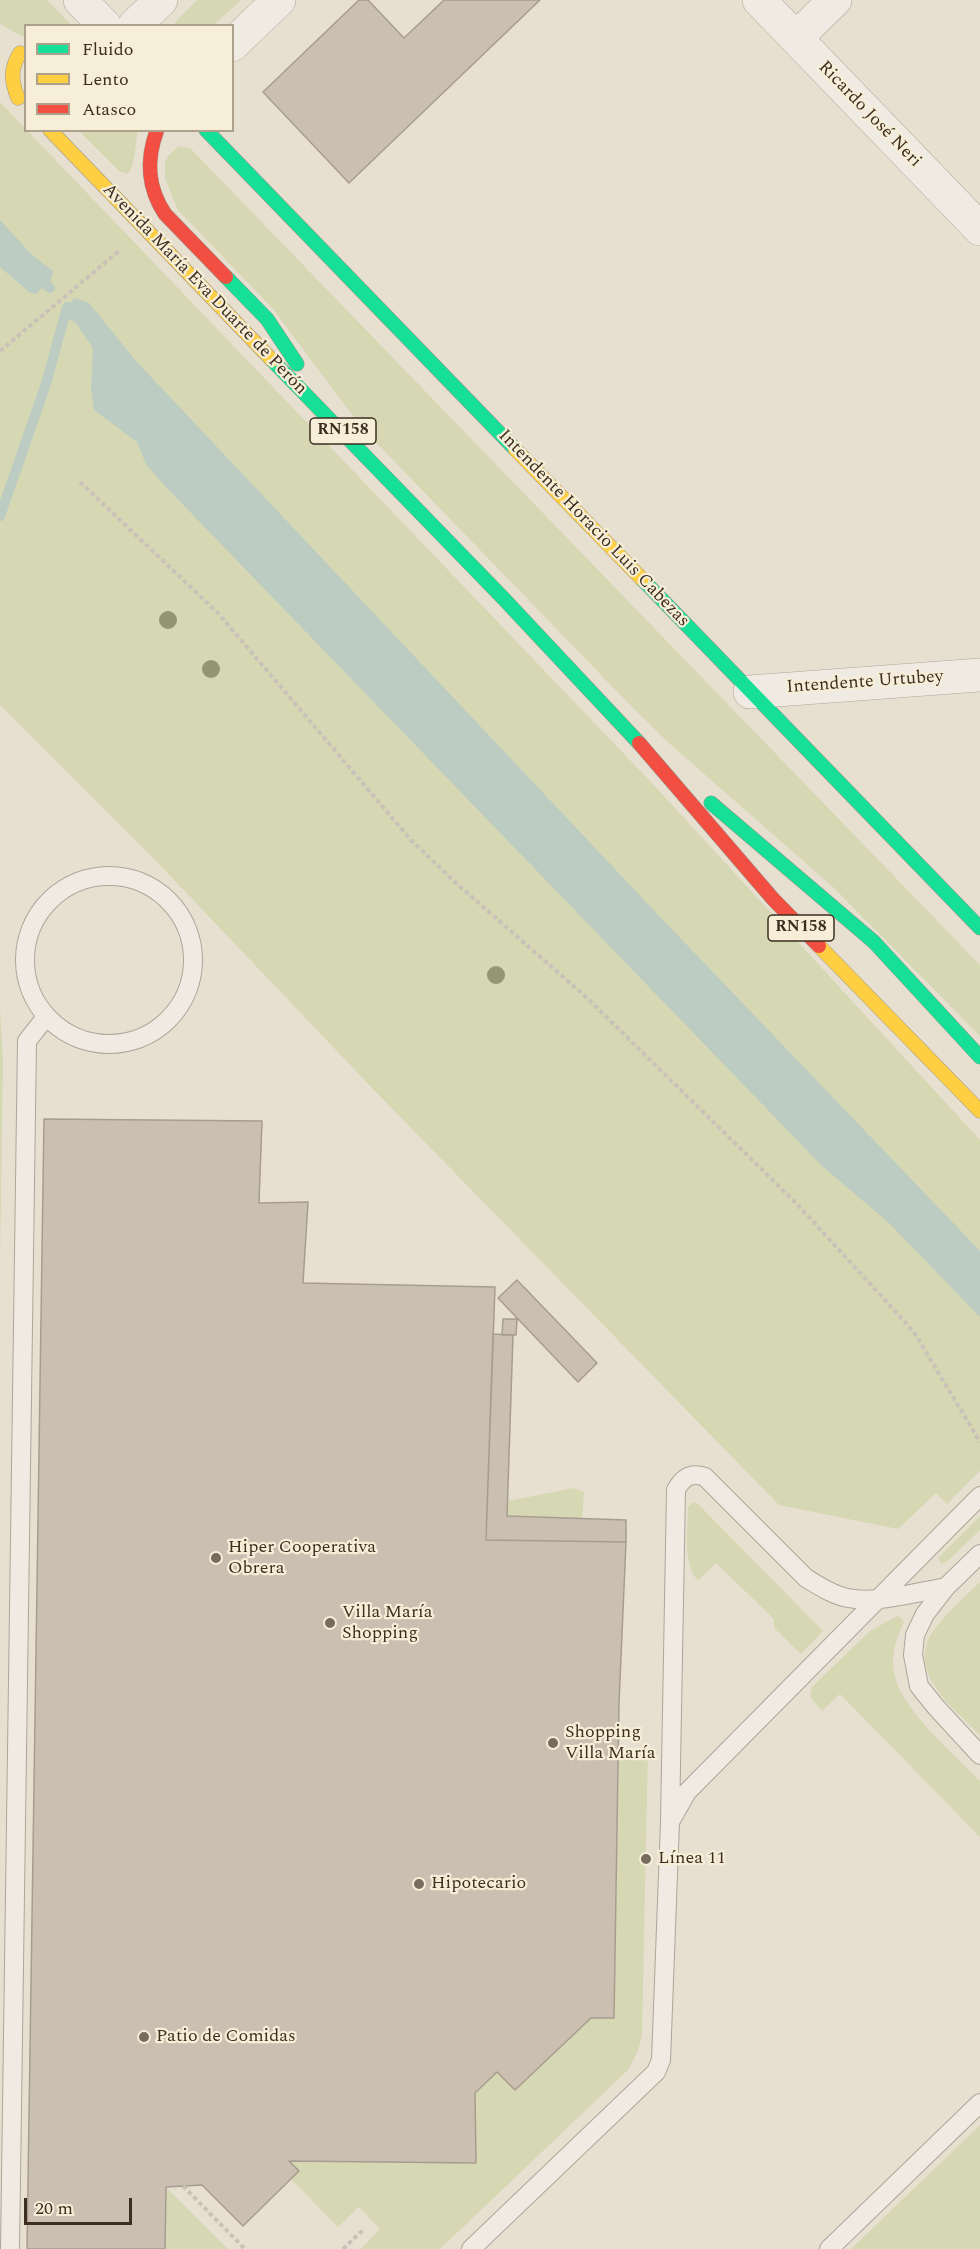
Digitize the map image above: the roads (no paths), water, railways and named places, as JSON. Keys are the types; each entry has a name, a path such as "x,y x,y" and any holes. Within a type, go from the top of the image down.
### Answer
{"main road":[{"path":"5,44 23,53 14,62 11,73 12,84 22,102"},
{"path":"0,79 22,102"},
{"name":"Avenida María Eva Duarte de Perón","path":"52,132 342,430 632,735 773,899 980,1111"},
{"path":"140,194 155,132"},
{"name":"Intendente Horacio Luis Cabezas","path":"208,132 980,928"},
{"path":"102,185 116,193 140,194 155,201 267,318 342,430"},
{"name":"Avenida María Eva Duarte de Perón","path":"632,735 874,942 980,1057"}],"street":[{"path":"80,0 103,24"},
{"path":"136,24 161,0"},
{"path":"234,43 279,0"},
{"name":"Ricardo José Neri","path":"759,0 980,229"},
{"path":"796,38 836,0"},
{"name":"Intendente Urtubey","path":"750,692 980,675"}],"lane":[{"path":"110,875 137,879 160,892 179,912 191,937 194,963 188,990 174,1014 152,1033 125,1043 96,1044 69,1035 46,1017 30,992 24,964 28,935 40,911 59,891 83,879 110,875"},
{"path":"10,2249 27,1041 46,1017"},
{"path":"471,2249 656,2072 661,2060 670,1822 676,1490 681,1482 697,1474 705,1477 806,1578 847,1598 862,1600 946,1587"},
{"path":"670,1822 687,1792 980,1496"},
{"path":"980,1554 946,1587 925,1614 915,1635 913,1655 919,1686 980,1755"},
{"path":"829,2249 980,2103"}],"waterway":[{"path":"34,275 50,288"},
{"path":"0,516 46,384 67,307 70,311"}],"place":[{"name":"Hiper Cooperativa Obrera","path":"216,1558"},
{"name":"Villa María Shopping","path":"330,1623"},
{"name":"Shopping Villa María","path":"553,1743"},
{"name":"Línea 11","path":"646,1859"},
{"name":"Hipotecario","path":"419,1884"},
{"name":"Patio de Comidas","path":"144,2037"}]}
